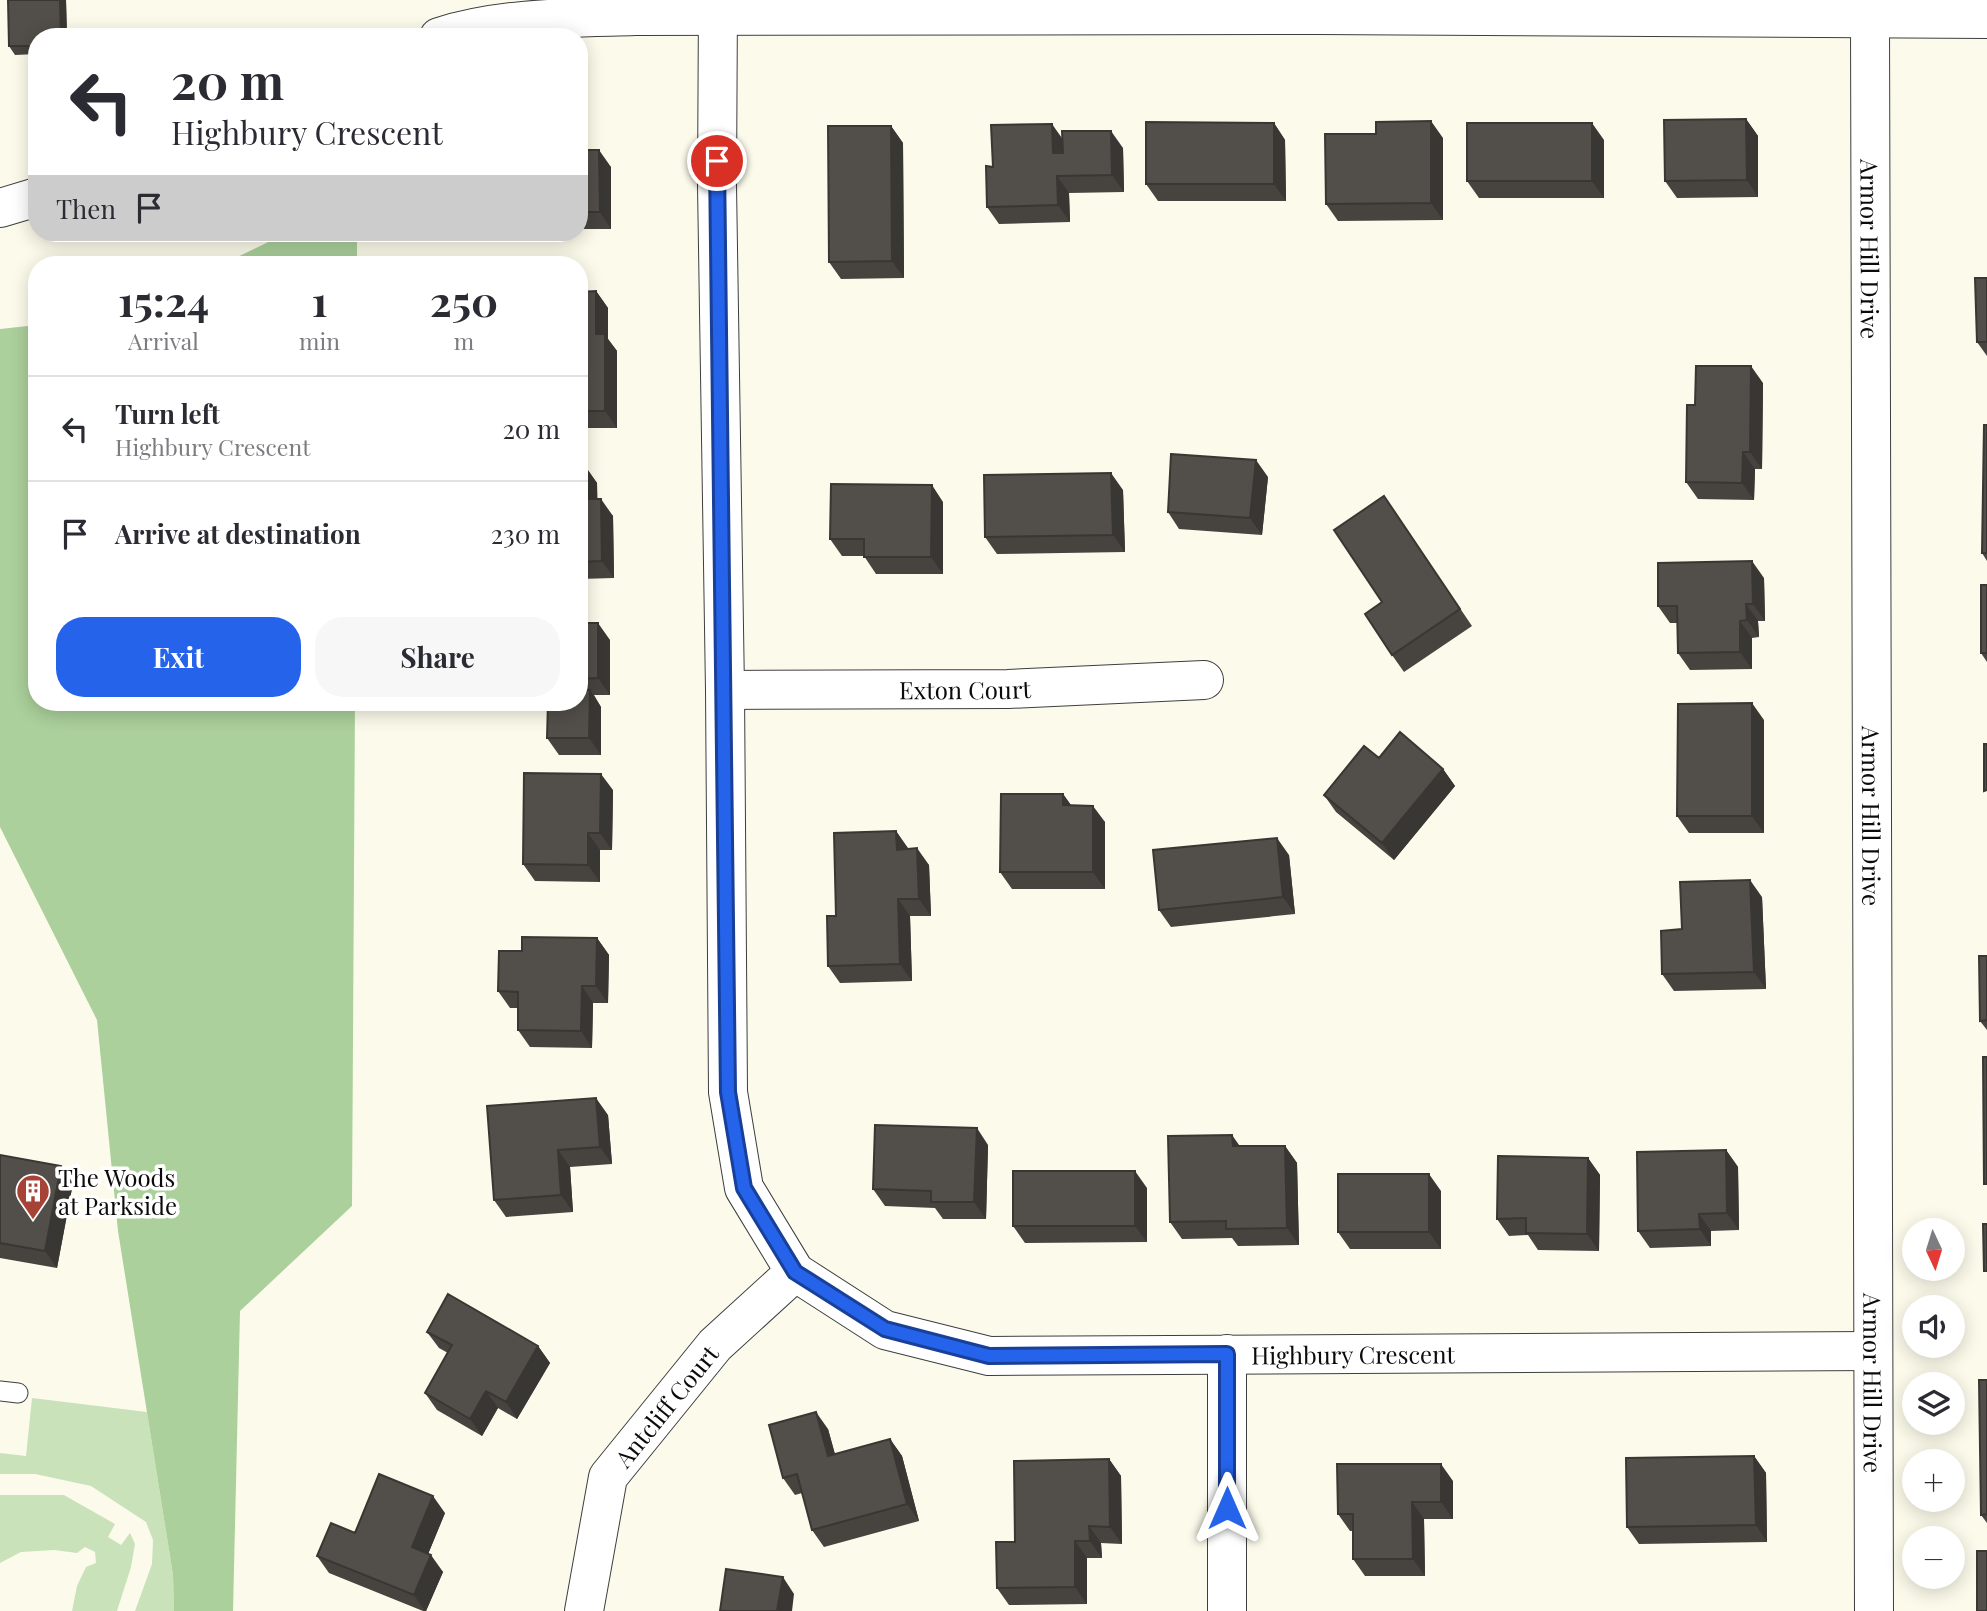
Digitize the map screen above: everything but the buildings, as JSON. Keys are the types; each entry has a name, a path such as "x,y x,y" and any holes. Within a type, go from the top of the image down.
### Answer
{"street":[{"path":"471,28 552,18 718,8 1987,19"},
{"name":"Highbury Crescent","path":"718,8 717,185 728,1092 744,1188 795,1272 885,1329 989,1356 1873,1350"},
{"name":"Armor Hill Drive","path":"1870,20 1874,1611"},
{"path":"0,208 28,200"},
{"name":"Exton Court","path":"725,690 1008,689 1203,680"},
{"name":"Antcliff Court","path":"584,1611 608,1477 715,1345 795,1272"},
{"path":"1227,1354 1227,1611"}],"green space":[{"path":"268,242 357,242 357,256 240,256"},
{"path":"28,326 28,711 355,711 352,1206 240,1311 233,1611 174,1611 173,1575 118,1231 97,1020 0,827 0,329"},
{"path":"32,1398 147,1412 173,1575 174,1611 135,1611 152,1564 153,1540 146,1522 91,1486 35,1474 0,1474 0,1453 26,1456"},
{"path":"0,1495 64,1495 115,1524 108,1537 121,1545 130,1533 135,1544 131,1567 117,1611 72,1611 77,1586 86,1567 96,1563 95,1552 85,1547 77,1553 54,1550 21,1552 0,1563"}],"place":[{"name":"The Woods at Parkside","path":"33,1221"}],"route":[{"path":"717,161 728,1092 744,1188 795,1272 885,1329 989,1356 1227,1354 1227,1508"}]}
